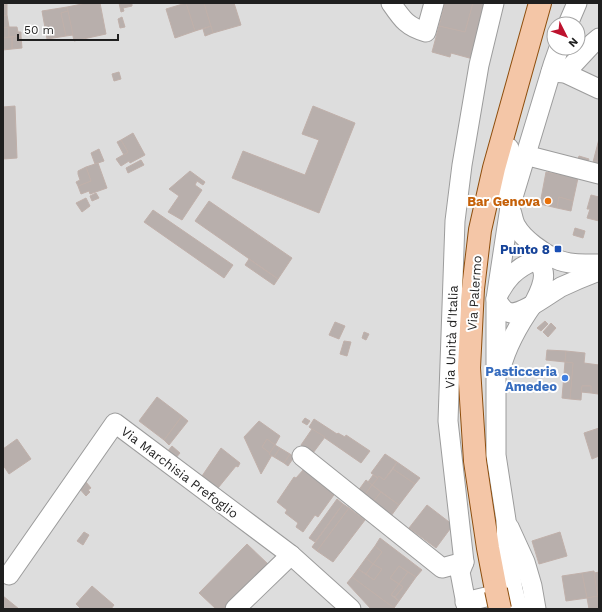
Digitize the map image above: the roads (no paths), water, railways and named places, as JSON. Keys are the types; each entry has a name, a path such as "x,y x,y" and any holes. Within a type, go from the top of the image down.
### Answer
{"main road":[{"name":"Via Palermo","path":"486,601 488,548 475,462 469,368 473,289 480,230 494,168 539,9"}],"street":[{"path":"391,3 407,24 426,32 434,3"},
{"path":"479,65 494,3"},
{"path":"479,65 497,24 504,3"},
{"path":"571,16 577,3"},
{"path":"496,390 504,357 510,341 534,304 544,277 541,266 526,247 516,226 504,185 504,168 518,118 529,70 539,9"},
{"path":"486,601 507,555 506,520 496,455 496,299 510,207 525,155 560,62 599,38"},
{"path":"560,62 599,89"},
{"name":"Via Unità d'Italia","path":"479,65 462,165 455,221 448,421 464,562 460,572 486,601"},
{"path":"525,155 599,174"},
{"path":"516,226 528,241 539,250 557,259 565,262 599,264"},
{"path":"496,299 503,285 515,272 528,263 557,259"},
{"path":"496,299 503,310 510,313 520,311 561,287 599,271"},
{"name":"Via Marchisia Prefoglio","path":"9,575 115,423 291,555 351,609"},
{"path":"302,456 442,568 464,562"},
{"path":"506,520 525,562 532,586 536,609"},
{"path":"235,609 291,555"},
{"path":"486,601 532,586"},
{"path":"486,601 518,609"}],"place":[{"name":"Bar Genova","path":"548,201"},
{"name":"Punto 8","path":"558,249"},
{"name":"Pasticceria Amedeo","path":"565,378"}]}
